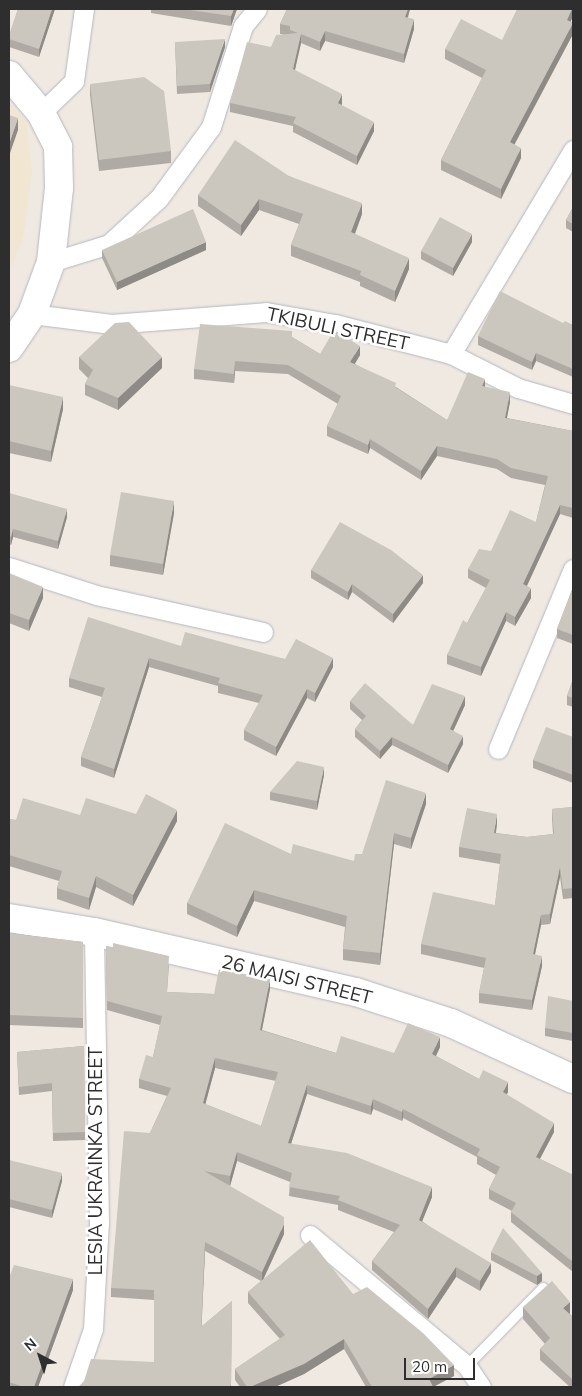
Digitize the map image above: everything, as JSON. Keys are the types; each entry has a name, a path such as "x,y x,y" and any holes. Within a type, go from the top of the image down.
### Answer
{"main road":[{"path":"9,75 41,113 58,147 59,188 52,262 32,314 9,348"},
{"name":"26 MAISI STREET","path":"9,918 94,932 356,992 451,1023 573,1079"}],"street":[{"path":"41,113 74,81 84,9"},
{"path":"52,262 109,244 159,198 210,127 243,26 257,9"},
{"path":"451,354 573,150"},
{"name":"TKIBULI STREET","path":"32,314 111,324 266,312 335,324 451,354 518,388 573,404"},
{"path":"9,567 96,595 263,632"},
{"path":"498,749 573,569"},
{"name":"LESIA UKRAINKA STREET","path":"72,1387 93,1329 99,1223 94,932"},
{"path":"310,1235 467,1366 481,1387"}],"lane":[{"path":"467,1366 544,1288"}],"shaded area":[{"path":"9,102 26,122 32,173 23,239 9,271"}],"building":[{"path":"18,9 52,9 39,49 9,39"},
{"path":"183,9 234,9 231,16"},
{"path":"287,9 408,9 405,17 414,19 404,54 325,31 320,42 301,34 293,69 342,94 338,103 374,122 357,156 293,123 296,117 230,103 247,42 271,47 276,35 298,33 290,30 290,26 280,24"},
{"path":"517,9 572,9 567,20 573,23 510,142 521,148 501,189 441,160 486,70 445,49 461,19 502,40"},
{"path":"225,39 210,84 177,86 175,42"},
{"path":"144,77 164,91 171,151 99,160 90,84"},
{"path":"9,115 18,118 9,144"},
{"path":"235,140 289,176 362,203 351,232 409,258 395,291 360,275 361,271 291,245 303,214 259,199 241,225 198,195"},
{"path":"573,207 573,224 566,220"},
{"path":"193,209 206,242 117,282 102,250"},
{"path":"440,217 472,234 453,268 421,251"},
{"path":"500,291 563,323 565,321 573,325 573,369 536,353 532,362 478,336"},
{"path":"129,322 162,357 118,398 85,384 93,370 79,357 115,323"},
{"path":"200,324 292,331 292,337 320,354 334,330 360,346 350,362 396,383 395,387 447,420 468,372 485,379 482,386 510,392 505,418 573,431 573,508 560,505 523,584 531,588 515,617 506,612 481,667 447,655 463,620 467,623 490,580 468,569 479,549 491,551 510,510 536,522 548,476 511,468 497,459 437,446 421,471 370,439 368,445 327,426 341,396 288,365 235,361 234,374 194,369"},
{"path":"9,385 63,397 51,451 9,441"},
{"path":"121,492 174,501 163,564 110,555"},
{"path":"9,493 67,509 58,541 13,529 11,537 9,536"},
{"path":"340,522 391,550 423,575 393,614 352,584 348,592 311,570"},
{"path":"9,573 43,587 29,620 9,613"},
{"path":"573,587 573,635 557,629"},
{"path":"88,617 181,646 185,632 285,659 296,639 333,658 315,693 307,689 276,747 244,730 263,695 218,683 220,678 149,658 114,769 81,757 105,688 69,678"},
{"path":"573,679 573,698 567,696"},
{"path":"365,683 413,725 432,684 465,696 450,729 463,736 448,765 392,737 380,751 355,729 366,716 350,701"},
{"path":"546,727 573,737 573,775 533,760"},
{"path":"297,761 324,767 317,801 270,792"},
{"path":"386,780 426,793 411,838 394,833 380,953 343,949 347,916 254,890 237,926 187,903 225,823 291,854 293,844 354,861 355,854 362,854"},
{"path":"146,794 177,810 133,895 96,876 89,898 57,888 62,871 9,855 9,819 16,820 23,798 80,815 86,798 136,814"},
{"path":"573,807 573,888 563,889 560,867 550,914 541,915 533,954 542,956 532,1000 479,993 486,958 421,944 433,892 495,905 501,854 459,847 467,808 497,814 494,833 527,837 554,834 552,809"},
{"path":"9,933 83,942 83,1018 9,1015"},
{"path":"113,943 169,956 167,992 214,994 219,969 270,979 260,1030 336,1053 341,1036 394,1053 408,1023 440,1037 432,1054 479,1079 483,1070 508,1082 503,1092 554,1123 536,1157 573,1175 573,1262 511,1212 516,1203 489,1189 500,1167 477,1155 480,1149 403,1109 402,1112 373,1099 371,1106 307,1085 288,1143 347,1153 432,1187 419,1220 491,1263 480,1281 456,1267 428,1309 372,1261 400,1225 338,1200 340,1196 289,1187 292,1173 237,1152 230,1176 204,1171 284,1217 284,1224 262,1272 205,1242 201,1327 232,1301 230,1387 78,1387 84,1381 91,1359 154,1362 154,1290 111,1288 124,1131 150,1133 171,1088 139,1079 146,1055 153,1057 162,1016 107,1001 106,946 113,947","holes":["215,1058 278,1072 261,1126 203,1103"]},
{"path":"548,996 573,1001 573,1033 545,1028"},
{"path":"84,1046 85,1132 53,1133 52,1083 19,1087 17,1052"},
{"path":"9,1160 62,1173 52,1210 9,1199"},
{"path":"503,1228 542,1273 537,1276 491,1252"},
{"path":"310,1240 353,1294 367,1287 423,1333 454,1365 429,1379 433,1387 372,1387 344,1339 304,1364 247,1387 235,1369 285,1335 248,1292"},
{"path":"14,1265 73,1279 34,1387 24,1387 9,1382 9,1278"},
{"path":"552,1281 570,1302 563,1308 573,1317 573,1380 540,1349 550,1338 523,1307"}]}
